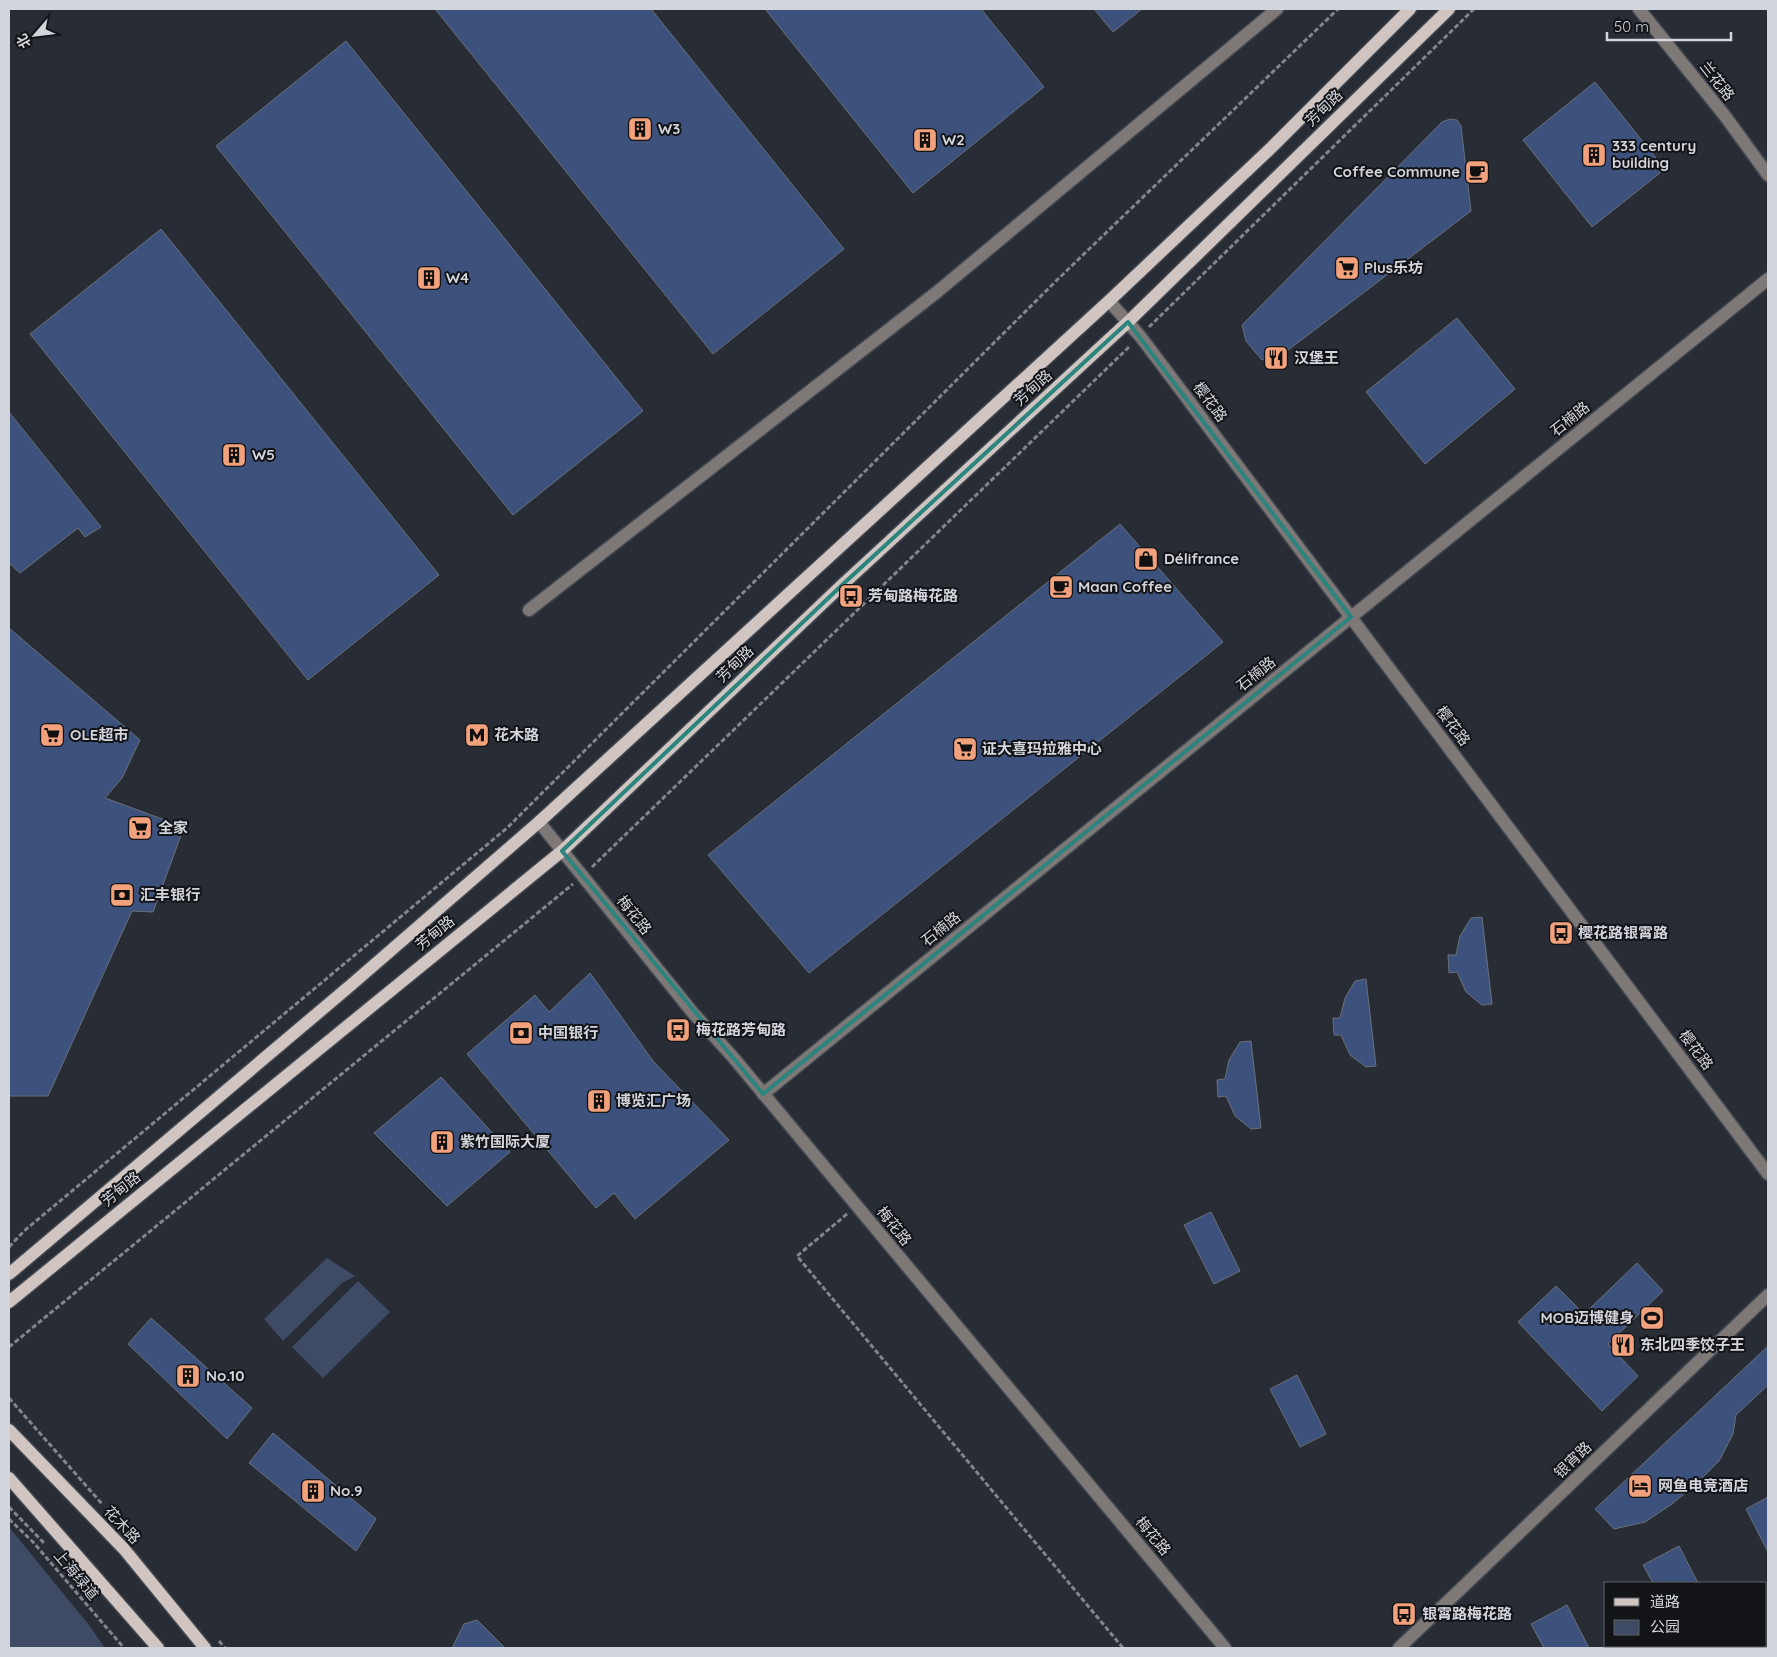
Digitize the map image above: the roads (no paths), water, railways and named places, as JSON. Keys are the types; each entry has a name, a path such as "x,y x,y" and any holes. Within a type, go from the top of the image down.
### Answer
{"main road":[{"name":"芳甸路","path":"9,1274 351,985 539,822 1109,300 1272,147 1410,9"},
{"name":"芳甸路","path":"9,1302 562,851 841,586 1128,322 1449,9"},
{"name":"花木路","path":"9,1430 124,1549 204,1648"},
{"path":"9,1478 158,1648"}],"street":[{"path":"529,610 937,292 1277,9"},
{"name":"兰花路","path":"1639,9 1768,175"},
{"name":"石楠路","path":"763,1094 1768,279"},
{"name":"樱花路","path":"1109,300 1140,336 1352,617 1768,1174"},
{"name":"梅花路","path":"539,822 693,1013 857,1206 1225,1648"},
{"name":"银宵路","path":"1399,1648 1768,1295"}],"place":[{"name":"W3","path":"640,129"},
{"name":"W2","path":"925,140"},
{"name":"333 century building","path":"1594,155"},
{"name":"Coffee Commune","path":"1477,172"},
{"name":"Plus乐坊","path":"1347,268"},
{"name":"W4","path":"429,278"},
{"name":"汉堡王","path":"1276,358"},
{"name":"W5","path":"234,455"},
{"name":"Délifrance","path":"1146,559"},
{"name":"Maan Coffee","path":"1061,587"},
{"name":"芳甸路梅花路","path":"851,596"},
{"name":"OLE超市","path":"52,735"},
{"name":"花木路","path":"477,735"},
{"name":"证大喜玛拉雅中心","path":"965,749"},
{"name":"全家","path":"140,828"},
{"name":"汇丰银行","path":"122,895"},
{"name":"樱花路银霄路","path":"1561,933"},
{"name":"梅花路芳甸路","path":"678,1030"},
{"name":"中国银行","path":"521,1033"},
{"name":"博览汇广场","path":"599,1101"},
{"name":"紫竹国际大厦","path":"442,1142"},
{"name":"MOB迈博健身","path":"1652,1318"},
{"name":"东北四季饺子王","path":"1623,1345"},
{"name":"No.10","path":"188,1376"},
{"name":"网鱼电竞酒店","path":"1640,1486"},
{"name":"No.9","path":"313,1491"},
{"name":"银霄路梅花路","path":"1404,1614"}]}
